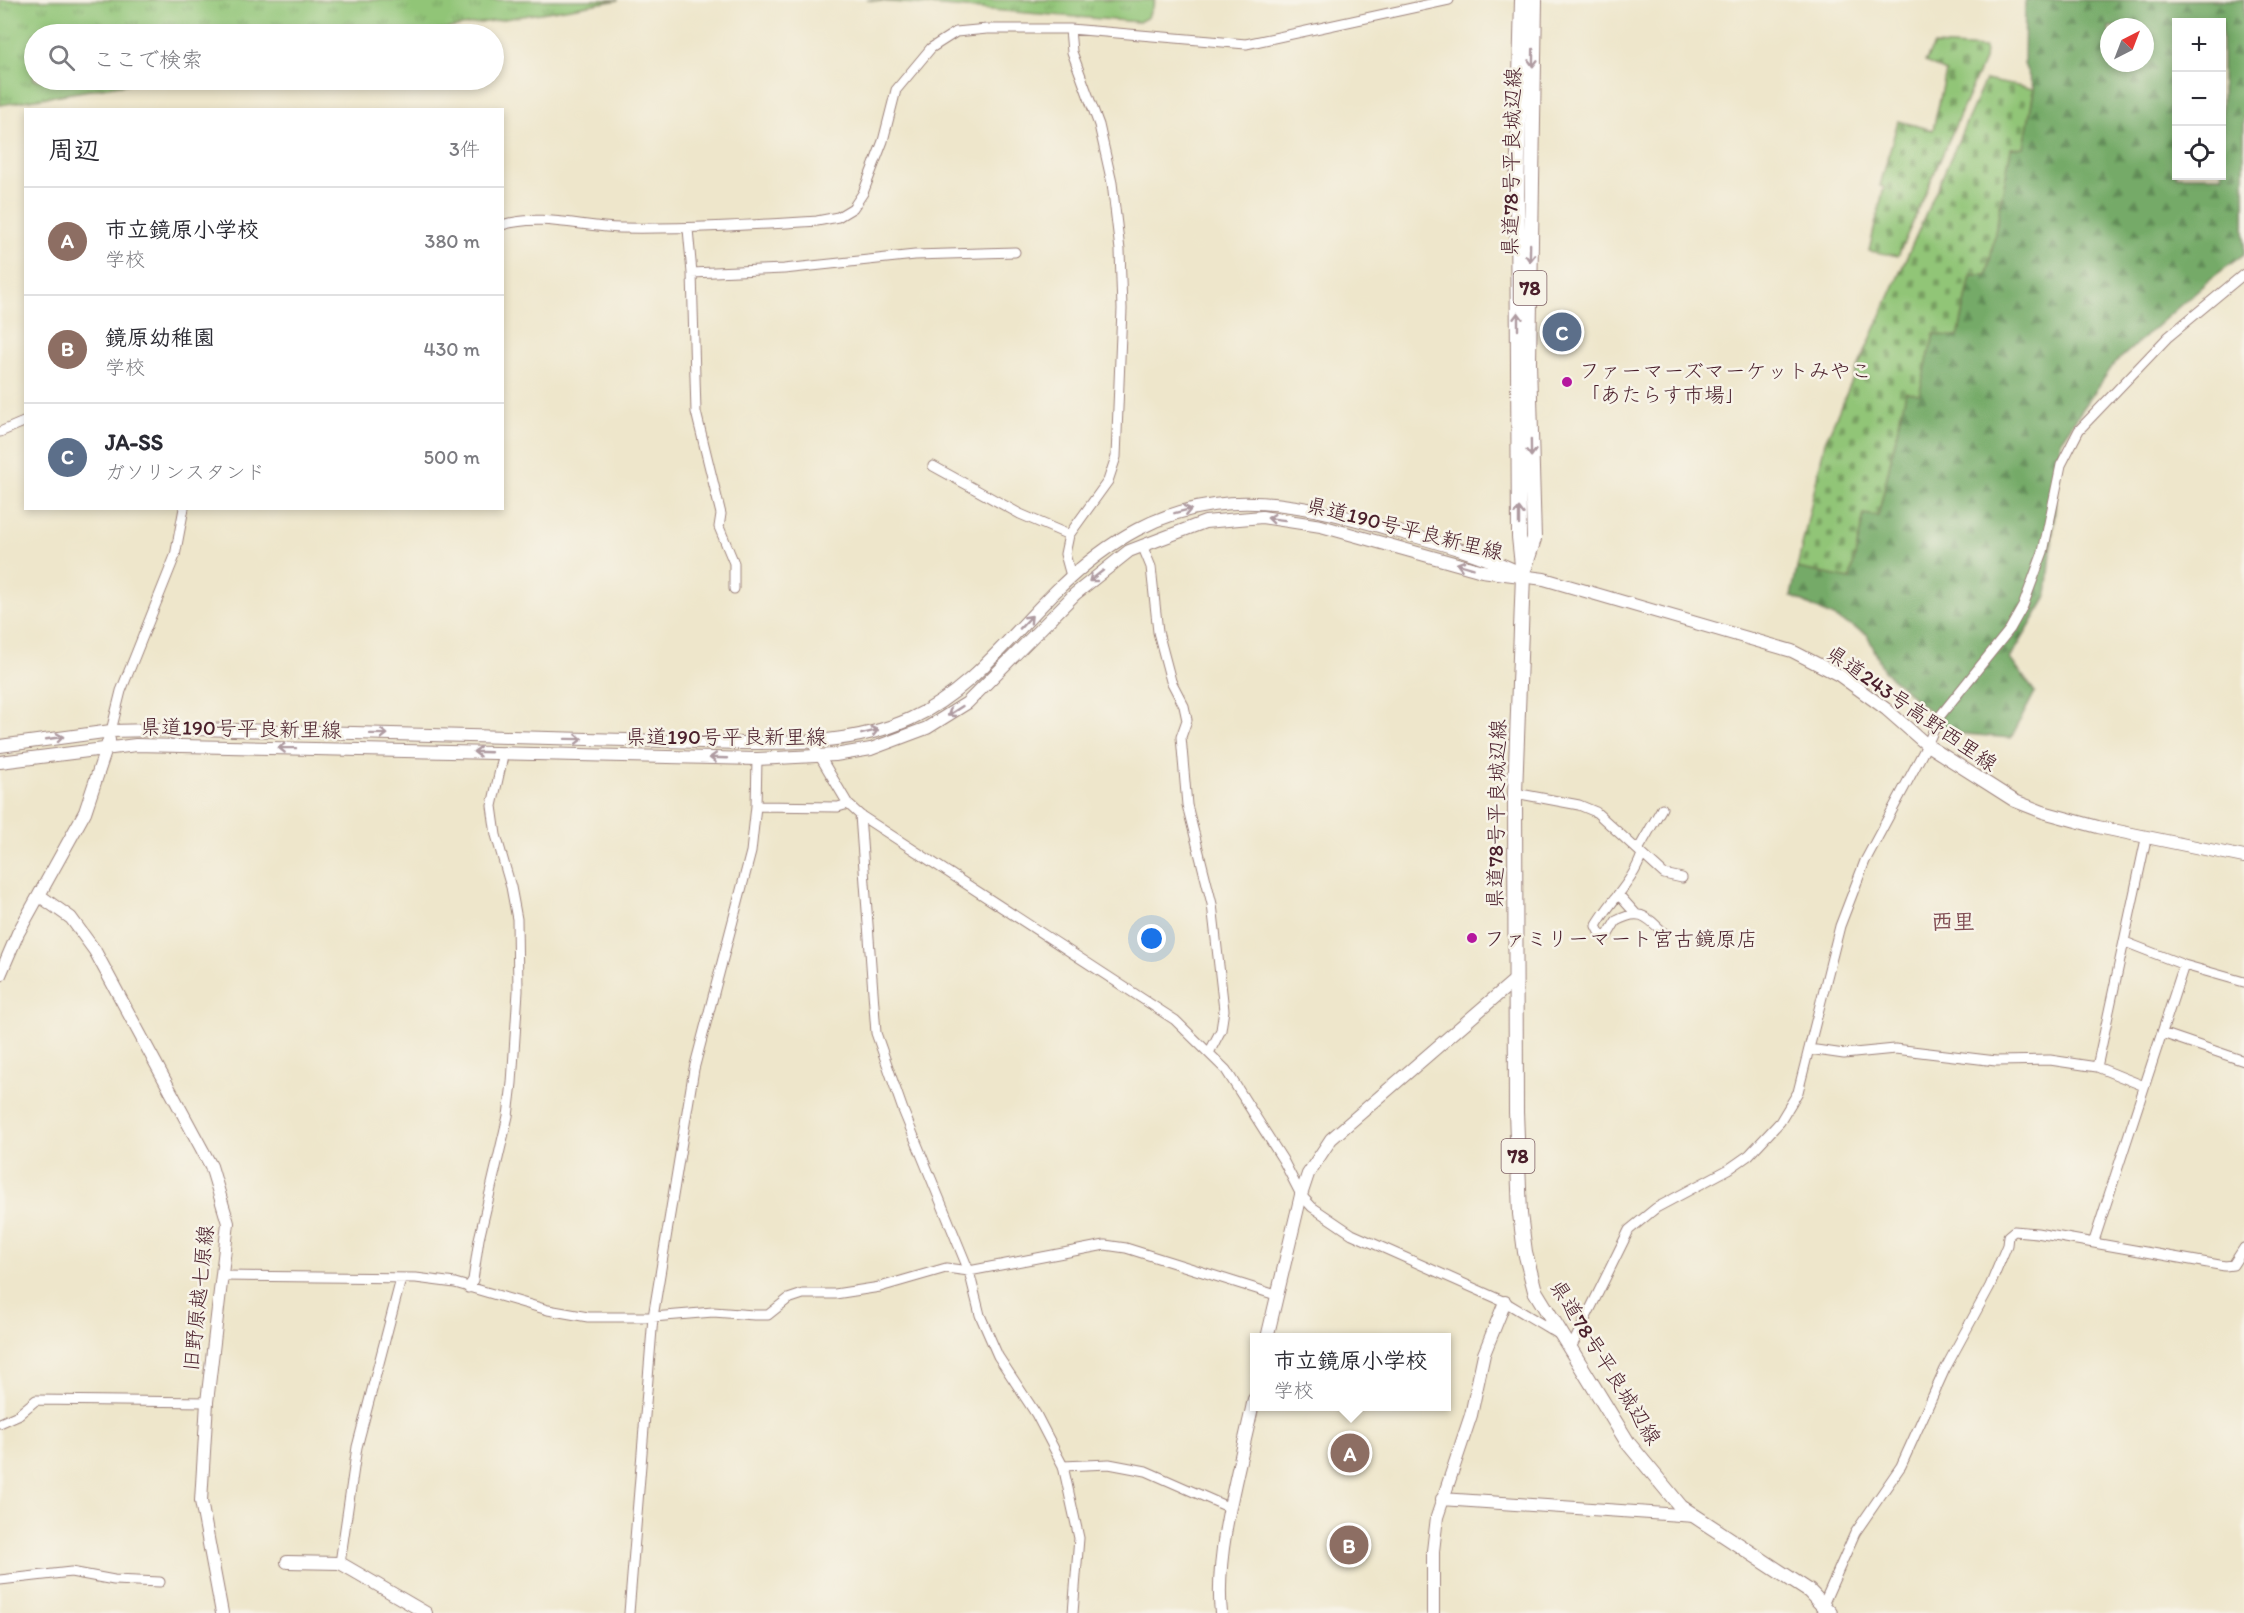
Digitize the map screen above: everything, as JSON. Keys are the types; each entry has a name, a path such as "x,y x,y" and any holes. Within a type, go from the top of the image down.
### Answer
{"main road":[{"name":"県道78号平良城辺線","path":"1522,0 1517,195 1519,537 1523,575 1515,793 1516,1113 1520,1214 1524,1252 1535,1291 1570,1350 1628,1443 1681,1507 1809,1591 1827,1609"},
{"name":"県道78号平良城辺線","path":"1523,575 1534,539 1529,362 1535,0"},
{"name":"県道190号平良新里線","path":"111,731 196,729 812,743 873,732 911,719 939,702 984,668 1071,576 1117,540 1147,523 1180,511 1220,503 1253,501 1285,504 1361,520 1481,556 1523,575"},
{"name":"県道190号平良新里線","path":"106,747 148,745 757,759 819,756 871,749 908,737 967,703 1092,578 1142,545 1205,522 1262,517 1321,526 1482,571 1523,575"},
{"name":"県道243号高野西里線","path":"1523,575 1606,596 1792,651 1819,664 1860,690 1927,745 2015,801 2073,821 2244,857"},
{"path":"0,746 111,731 85,812 18,933 0,975"},
{"path":"0,762 106,747"},
{"name":"旧野原越七原線","path":"40,896 71,918 95,951 211,1166 228,1223 207,1402 201,1501 222,1613"},
{"path":"1268,1333 1301,1195 1308,1174 1330,1139 1516,979"},
{"path":"1433,1613 1433,1551 1442,1499 1471,1415 1484,1354 1505,1302"},
{"path":"1221,1613 1219,1591 1230,1508 1251,1411"},
{"path":"1442,1499 1695,1516"},
{"path":"287,1562 340,1563 426,1613"}],"street":[{"path":"504,224 551,220 617,228 688,229 838,217 854,208 863,193 883,141 896,90 931,48 956,32 987,29 1070,29 1246,44 1449,0"},
{"path":"1070,29 1072,52 1099,125 1113,183 1120,249 1122,309 1116,457 1108,481 1069,535 1065,554 1071,576"},
{"path":"688,229 692,273 696,412 721,514 719,527 734,563 734,589"},
{"path":"692,273 784,269 915,255 1015,252"},
{"path":"1570,1350 1629,1230 1656,1208 1729,1169 1749,1155 1780,1122 1798,1092 1849,902 1865,861 1940,716 2010,629 2023,606 2043,552 2061,465 2079,430 2168,337 2244,274"},
{"path":"0,432 24,422"},
{"path":"933,466 1020,514 1069,535"},
{"path":"111,731 121,691 175,556 184,510"},
{"path":"1142,545 1151,567 1158,632 1187,720 1181,737 1187,805 1212,904 1224,1010 1221,1030 1210,1051"},
{"path":"812,743 848,804 860,815 1175,1020 1210,1051 1226,1070 1283,1160 1301,1195 1312,1207 1352,1234 1505,1302 1562,1336"},
{"path":"468,1288 473,1281 479,1239 508,1116 513,1083 518,992 517,919 511,886 496,835 492,806 504,752"},
{"path":"629,1613 653,1317 694,1069 751,852 756,806 757,759"},
{"path":"1515,793 1579,805 1596,812 1664,874 1682,878"},
{"path":"756,806 838,807 848,804"},
{"path":"1662,808 1640,852 1636,872 1596,926 1600,934 1607,936 1616,921 1636,914 1645,915 1664,933"},
{"path":"860,815 876,1033 903,1110 969,1271 980,1315 998,1356 1036,1414 1063,1466 1079,1538 1073,1613"},
{"path":"2097,1067 2146,838"},
{"path":"1618,894 1636,914"},
{"path":"2125,942 2184,965 2244,982"},
{"path":"2094,1241 2184,965"},
{"path":"2162,1033 2244,1061"},
{"path":"1809,1049 1844,1054 1895,1049 1996,1061 2050,1060 2097,1067 2144,1086"},
{"path":"1827,1609 1855,1533 1901,1466 1945,1369 1990,1286 2007,1245 2008,1236 2013,1231 2094,1241 2225,1266 2233,1264 2244,1248"},
{"path":"222,1276 445,1282 567,1314 653,1317 713,1312 768,1315 788,1299 803,1294 835,1294 880,1287 946,1268 969,1271 1105,1245 1126,1248 1276,1295"},
{"path":"340,1563 357,1448 401,1280"},
{"path":"0,1423 18,1415 36,1400 207,1402"},
{"path":"1063,1466 1109,1464 1146,1471 1230,1508"},
{"path":"0,1580 71,1572 114,1580 160,1582"}],"green space":[{"path":"0,0 619,0 475,24 24,24 24,90 89,90 0,105"},
{"path":"867,0 1155,0 1148,17 1139,22"},
{"path":"2025,0 2244,0 2244,254 2209,280 2114,364 2061,440 2047,597 2010,659 2035,692 2011,738 1953,733 1884,671 1867,634 1791,596 1797,568 1850,578 1864,514 1878,516 1906,391 1919,393 1934,334 1958,337 1971,274 1987,275 2011,148 2024,147 2034,89 2024,64"},
{"path":"1934,45 1985,48 1984,60 1898,256 1869,251 1884,187 1880,186 1898,121 1933,130 1946,72 1925,62"},
{"path":"1985,80 2034,89 2024,147 2011,148 1987,275 1971,275 1958,337 1934,334 1919,394 1906,392 1878,516 1864,514 1850,579 1797,568 1825,442"}],"place":[{"name":"JA-SS","path":"1562,332"},
{"name":"ファーマーズマーケットみやこ 「あたらす市場」","path":"1567,382"},
{"name":"ファミリーマート宮古鏡原店","path":"1472,938"},
{"name":"市立鏡原小学校","path":"1350,1453"},
{"name":"鏡原幼稚園","path":"1349,1545"}],"district":[{"name":"西里","path":"1953,921"}]}
